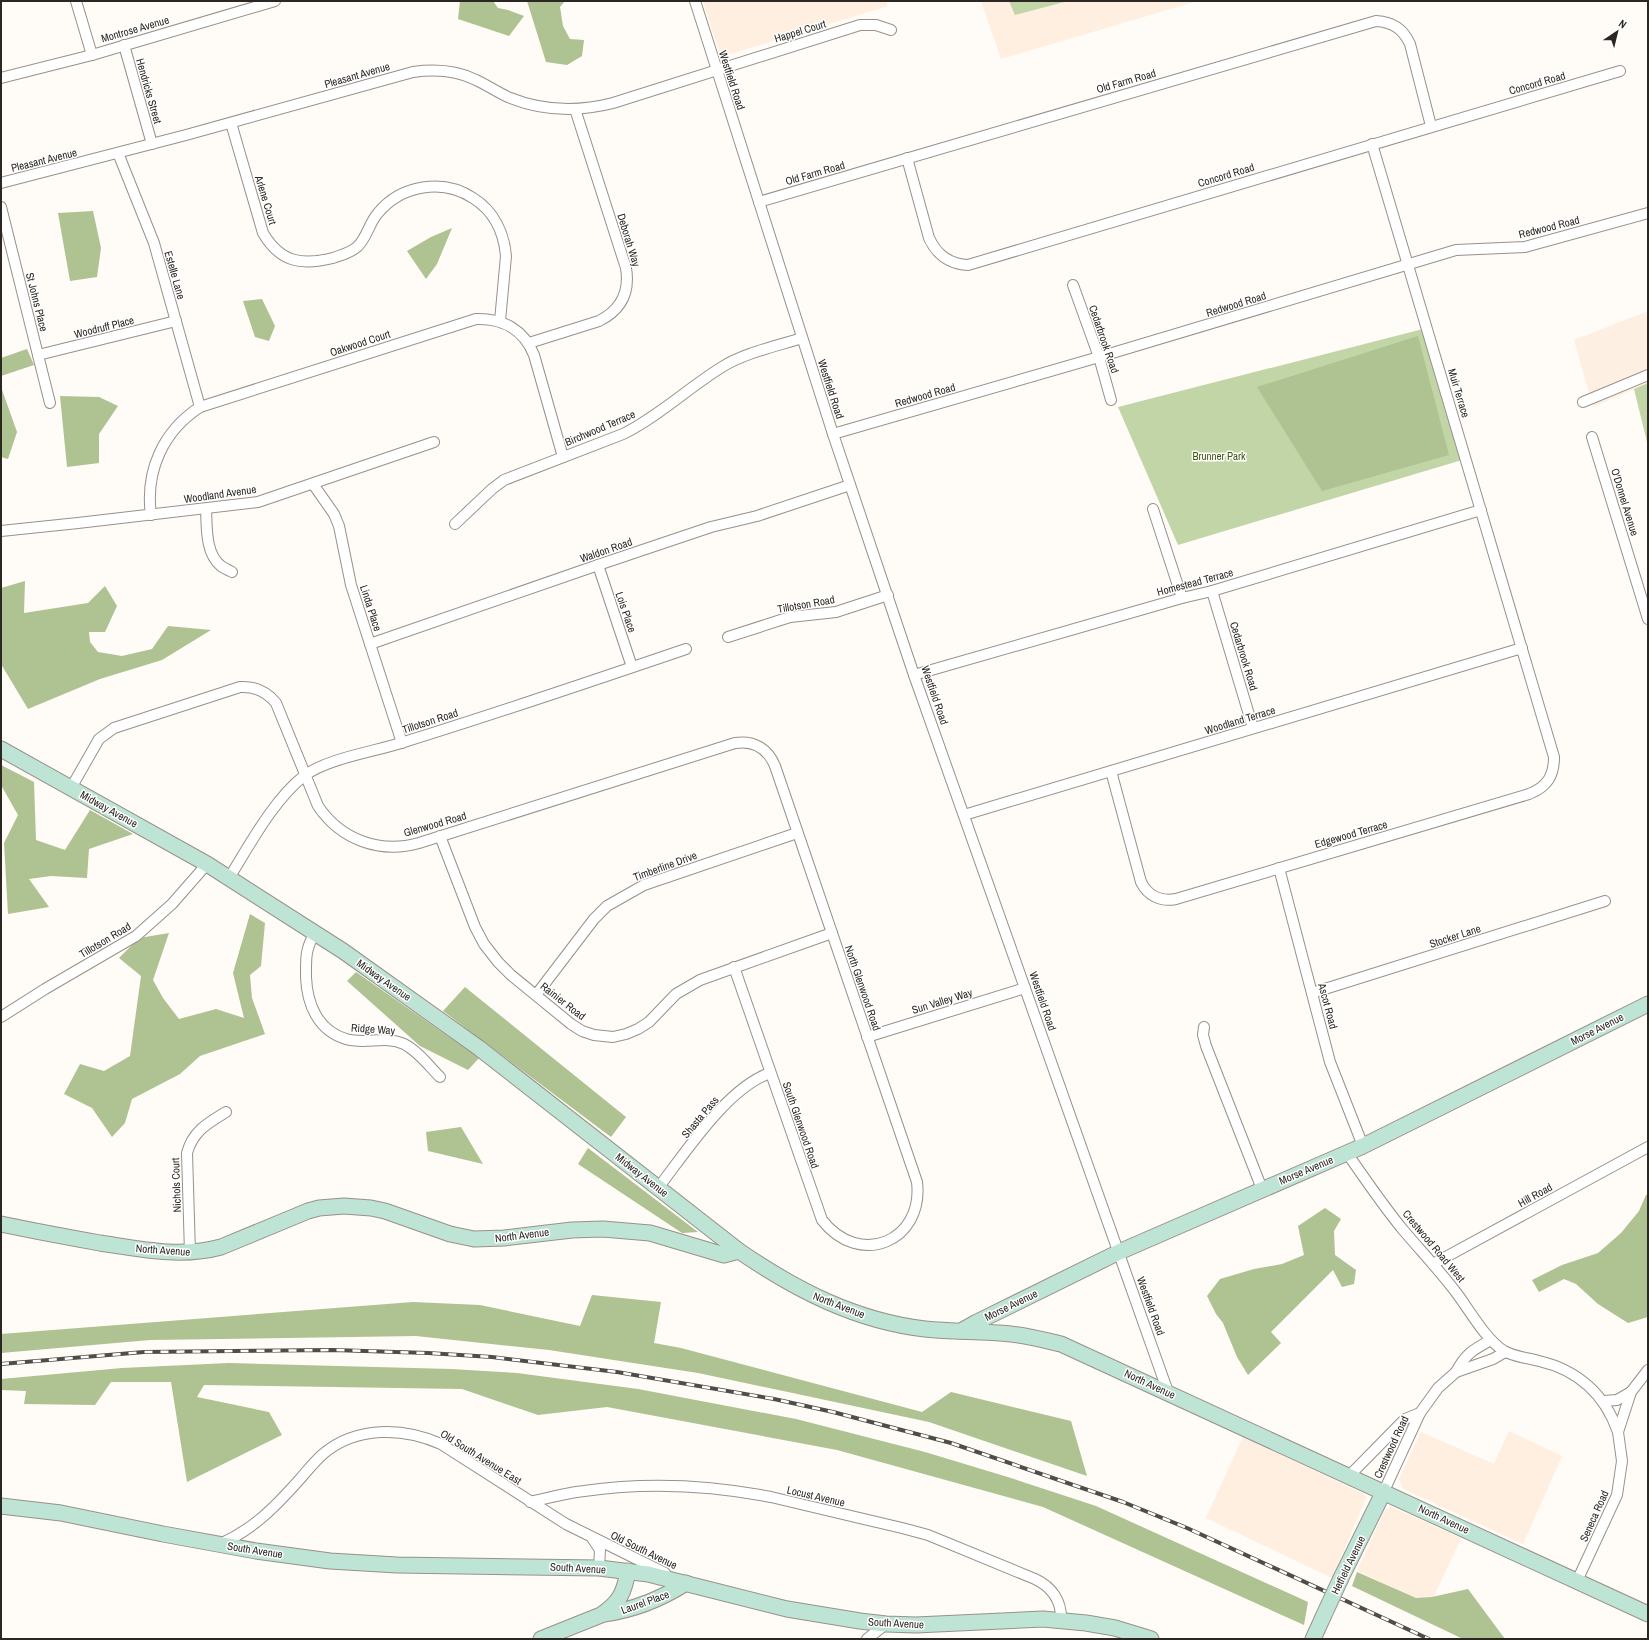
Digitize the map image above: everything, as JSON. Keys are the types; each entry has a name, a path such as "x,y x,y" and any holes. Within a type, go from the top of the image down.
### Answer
{"main road":[{"name":"Midway Avenue","path":"1,749 207,864 315,933 479,1048 739,1251"},
{"name":"Morse Avenue","path":"961,1331 1003,1308 1119,1252 1363,1146 1648,1004"},
{"name":"North Avenue","path":"1,1224 147,1251 190,1253 207,1251 221,1247 308,1211 344,1206 371,1208 385,1211 450,1234 474,1238 504,1238 572,1230 604,1230 656,1235 724,1255 739,1251 789,1284 839,1308 862,1315 905,1326 1011,1334 1040,1338 1061,1344 1384,1491 1648,1614"},
{"path":"1003,1308 1002,1320 1011,1334"},
{"name":"Hetfield Avenue","path":"1313,1639 1384,1491"},
{"name":"South Avenue","path":"1,1506 61,1513 218,1545 330,1561 397,1565 599,1568 628,1571 686,1583 787,1609 886,1624 916,1625 1043,1619 1086,1623 1115,1628 1151,1639"},
{"name":"Laurel Place","path":"601,1615 617,1602 623,1593 628,1571"},
{"name":"Laurel Place","path":"541,1639 601,1615 659,1599 686,1583"}],"street":[{"path":"76,1 92,55"},
{"name":"Montrose Avenue","path":"1,78 92,55 275,1"},
{"name":"Westfield Road","path":"695,1 832,434 914,674 1168,1392"},
{"name":"Old Farm Road","path":"759,202 1376,21 1393,24 1406,36 1410,44 1431,126"},
{"name":"Happel Court","path":"717,70 860,25 876,25 891,30"},
{"name":"Hendricks Street","path":"124,45 152,144"},
{"name":"Pleasant Avenue","path":"1,183 230,123 403,74 424,70 446,71 467,76 507,97 528,104 554,109 575,109 613,103 717,70"},
{"name":"Concord Road","path":"907,158 929,238 934,247 945,259 968,265 1620,71"},
{"name":"Deborah Way","path":"529,343 608,317 620,304 627,287 626,268 575,109"},
{"name":"Arlene Court","path":"230,123 263,233 272,246 284,256 294,260 304,262 320,261 351,251 362,241 372,220 382,208 393,199 414,189 429,186 444,187 459,190 478,201 494,218 501,231 505,246 506,256 500,321"},
{"name":"Muir Terrace","path":"1372,144 1522,648"},
{"name":"Estelle Lane","path":"118,153 154,243 200,407"},
{"name":"St Johns Place","path":"1,207 50,403"},
{"name":"Redwood Road","path":"832,434 1100,357 1456,250 1525,247 1648,212"},
{"name":"Cedarbrook Road","path":"1073,285 1100,357 1111,400"},
{"name":"Oakwood Court","path":"151,515 150,483 159,452 164,442 178,425 200,407 470,320 487,318 500,321 518,332 529,343 534,355 563,457"},
{"name":"Woodruff Place","path":"38,355 176,321"},
{"name":"Birchwood Terrace","path":"455,524 486,494 504,480 623,434 641,425 723,366 802,338"},
{"path":"1583,402 1648,375"},
{"name":"O'Donnel Avenue","path":"1592,437 1648,619"},
{"name":"Woodland Avenue","path":"1,531 258,502 434,442"},
{"name":"Linda Place","path":"313,484 334,514 339,526 351,585 402,743"},
{"name":"Waldon Road","path":"370,644 711,527 756,516 850,485"},
{"path":"206,509 209,544 213,555 220,565 232,572"},
{"path":"1153,509 1182,598"},
{"name":"Homestead Terrace","path":"914,674 1182,598 1212,591 1481,510"},
{"name":"Lois Place","path":"598,565 632,667"},
{"name":"Cedarbrook Road","path":"1212,591 1253,728"},
{"name":"Tillotson Road","path":"728,636 790,618 836,612 888,595"},
{"name":"Woodland Terrace","path":"964,815 1522,648"},
{"name":"Edgewood Terrace","path":"1111,771 1141,882 1152,896 1160,899 1172,900 1529,794 1544,786 1552,774 1554,757 1522,648"},
{"name":"Tillotson Road","path":"229,878 278,802 292,785 305,775 326,764 402,743 686,649"},
{"name":"Glenwood Road","path":"71,788 99,739 114,728 240,686 257,688 271,697 276,703 318,806 324,814 336,827 359,841 377,846 395,847 413,845 735,743 742,742 753,744"},
{"name":"North Glenwood Road","path":"753,744 762,748 773,761 915,1175 918,1192 917,1203 912,1218 898,1235 888,1240"},
{"name":"Timberline Drive","path":"536,995 594,919 607,906 622,896 644,884 798,833"},
{"name":"Rainier Road","path":"440,836 474,927 484,944 498,962 570,1024 582,1031 594,1035 613,1037 638,1029 649,1022 666,1004 688,986 713,974 832,933"},
{"name":"Tillotson Road","path":"1,1017 45,989 136,936 172,904 207,864"},
{"name":"Ascot Road","path":"1279,868 1330,1062 1363,1146"},
{"name":"Stocker Lane","path":"1312,993 1605,901"},
{"name":"Ridge Way","path":"315,933 309,943 306,956 307,989 313,1012 320,1022 337,1036 346,1039 359,1042 383,1039 404,1044 413,1050 440,1076"},
{"name":"South Glenwood Road","path":"734,967 822,1220 836,1236 851,1243 873,1245 888,1240"},
{"name":"Sun Valley Way","path":"867,1037 1025,988"},
{"path":"1204,1027 1203,1035 1206,1046 1262,1189"},
{"name":"Shasta Pass","path":"658,1188 717,1113 746,1086 760,1076 770,1073"},
{"name":"Nichols Court","path":"190,1253 187,1152 189,1144 199,1129 226,1112"},
{"name":"Hill Road","path":"1433,1264 1648,1147"},
{"name":"Crestwood Road West","path":"1347,1153 1403,1230 1455,1290 1491,1340 1505,1352"},
{"name":"Crestwood Road","path":"1384,1491 1420,1413 1438,1388 1456,1372 1462,1360 1468,1354 1491,1340"},
{"path":"1505,1352 1567,1370 1593,1390 1604,1402 1613,1418 1618,1432"},
{"name":"Crestwood Road","path":"1456,1372 1493,1360 1505,1352"},
{"name":"Seneca Road","path":"1577,1580 1611,1511 1617,1495 1622,1466 1622,1452 1618,1432 1631,1392 1648,1370"},
{"path":"1604,1402 1617,1400 1631,1392"},
{"name":"Crestwood Road","path":"1349,1476 1406,1419 1420,1413"},
{"name":"Old South Avenue East","path":"218,1545 246,1531 260,1521 327,1451 352,1438 374,1432 408,1433 430,1439 441,1444 530,1502"},
{"name":"Locust Avenue","path":"530,1502 585,1491 640,1486 695,1487 750,1493 928,1535 1035,1579 1054,1593 1060,1608 1061,1621"},
{"name":"Old South Avenue","path":"530,1502 592,1538 686,1583"},
{"name":"Old South Avenue","path":"592,1538 600,1550 599,1568"},
{"path":"867,1639 886,1624"}],"shaded area":[{"path":"703,1 886,1 888,6 721,57"},
{"path":"981,1 1198,1 1001,59"},
{"path":"1648,311 1648,383 1593,407 1574,340"},
{"path":"1509,1431 1562,1456 1523,1544 1403,1489 1399,1479 1421,1432 1494,1464"},
{"path":"1243,1437 1364,1494 1366,1498 1332,1578 1206,1518"},
{"path":"1391,1507 1461,1538 1430,1605 1357,1571 1385,1510"}],"green space":[{"path":"460,1 493,1 498,8 524,16 509,36 458,19"},
{"path":"527,1 565,1 560,7 563,26 570,39 584,40 582,56 567,65 546,62"},
{"path":"1009,1 1068,1 1015,15"},
{"path":"93,211 101,248 97,277 70,281 58,213"},
{"path":"452,228 437,264 426,279 407,251 431,237"},
{"path":"262,299 275,326 269,341 255,337 243,301"},
{"name":"Brunner Park","path":"1423,329 1462,460 1178,545 1118,407"},
{"path":"1418,336 1449,455 1322,491 1257,387"},
{"path":"27,349 34,365 1,376 1,358"},
{"path":"1648,383 1648,446 1634,389"},
{"path":"1,387 17,432 8,459 1,457"},
{"path":"60,396 99,397 118,406 99,434 99,463 67,467"},
{"path":"25,581 24,613 88,603 105,586 117,606 105,632 89,632 90,642 98,652 122,656 152,649 168,626 211,630 162,660 100,679 28,709 1,664 1,588"},
{"path":"1,765 34,782 36,840 65,850 90,810 133,834 89,849 87,878 51,876 29,879 49,907 8,914 4,843 18,815 1,785"},
{"path":"250,914 265,923 261,966 250,975 252,998 265,1034 200,1056 180,1074 132,1099 125,1123 112,1137 92,1108 64,1094 80,1064 104,1071 130,1056 141,976 119,958 139,938 169,933 153,980 163,998 179,1019 216,1009 244,1018 233,973"},
{"path":"356,972 479,1058 468,1070 420,1046 347,981"},
{"path":"465,987 626,1117 611,1137 443,1011"},
{"path":"461,1127 483,1164 428,1151 426,1132"},
{"path":"588,1148 698,1232 682,1233 578,1164"},
{"path":"1648,1194 1648,1317 1628,1323 1598,1304 1576,1284 1564,1279 1539,1292 1532,1280 1562,1265 1598,1253 1621,1233 1639,1211 1646,1195"},
{"path":"1325,1208 1341,1219 1334,1231 1335,1255 1356,1270 1354,1284 1342,1287 1333,1270 1271,1332 1281,1343 1248,1375 1237,1357 1223,1323 1216,1314 1207,1296 1220,1279 1254,1269 1282,1264 1304,1255 1298,1226"},
{"path":"592,1295 661,1302 654,1343 681,1348 922,1412 951,1392 1071,1421 1087,1476 929,1422 698,1373 549,1350 416,1336 150,1340 1,1353 1,1334 413,1302 480,1305 580,1326"},
{"path":"229,1363 451,1369 517,1373 638,1389 796,1419 925,1452 1096,1506 1308,1602 1304,1625 1043,1507 837,1450 607,1407 538,1415 462,1389 204,1385 197,1397 269,1412 282,1435 187,1482 171,1382 111,1382 95,1405 24,1404 26,1391 1,1390 1,1379 122,1368"},
{"path":"1357,1572 1416,1598 1432,1597 1468,1589 1505,1639 1463,1639 1352,1586"}],"railway":[{"path":"1,1364 144,1352 333,1350 428,1353 492,1357 617,1372 774,1399 833,1412 951,1443 1123,1502 1187,1528 1429,1639"}]}
